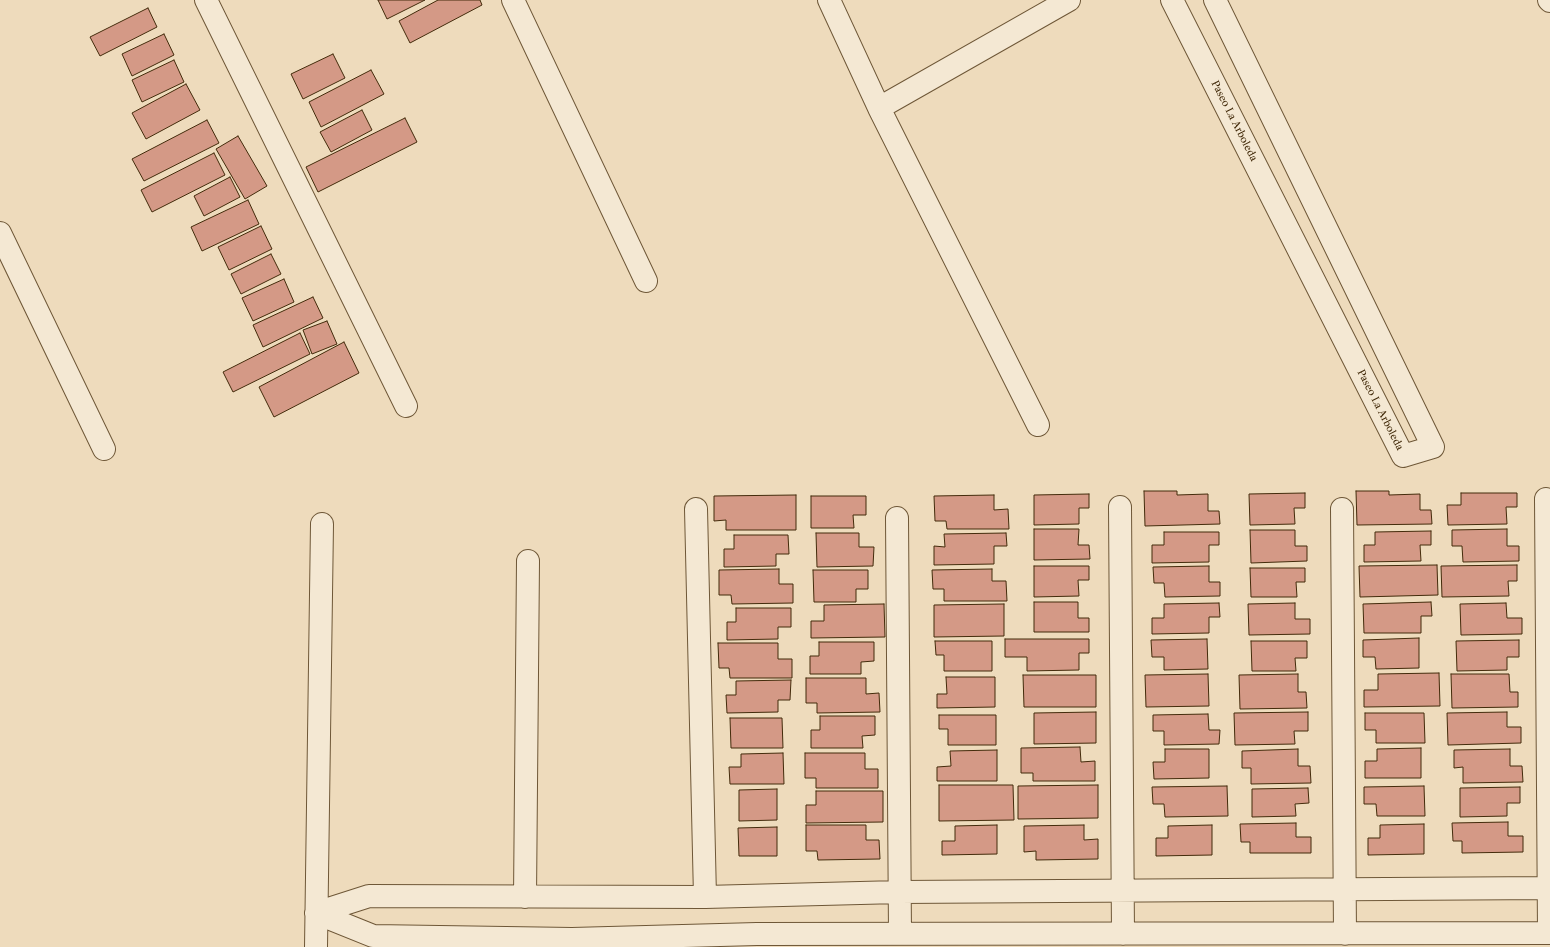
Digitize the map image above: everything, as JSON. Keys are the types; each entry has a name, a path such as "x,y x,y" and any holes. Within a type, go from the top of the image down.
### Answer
{"street":[{"path":"206,0 406,406"},
{"path":"513,0 646,281"},
{"path":"829,0 880,108 1038,425"},
{"path":"880,108 1070,0"},
{"name":"Paseo La Arboleda","path":"1172,0 1403,456 1433,447 1215,0"},
{"path":"0,233 104,449"},
{"path":"316,912 373,936 572,943 749,934 809,941 900,934 993,941 1123,934 1212,940 1346,934 1434,940 1550,932 1546,499"},
{"path":"1120,507 1123,934"},
{"path":"696,509 705,897"},
{"path":"1342,509 1346,934"},
{"path":"897,518 900,934"},
{"path":"316,947 322,524"},
{"path":"525,897 528,561"},
{"path":"316,912 369,896 705,897 900,892 1549,888"}],"building":[{"path":"378,0 425,0 387,19"},
{"path":"438,0 480,0 482,5 410,43 399,21"},
{"path":"148,8 157,27 100,56 90,37"},
{"path":"164,34 174,55 132,76 122,54"},
{"path":"333,54 345,78 303,99 291,74"},
{"path":"174,60 184,82 142,102 132,80"},
{"path":"371,70 384,94 321,127 309,102"},
{"path":"186,84 200,110 146,139 132,113"},
{"path":"362,110 372,130 331,152 320,132"},
{"path":"405,118 417,142 318,192 306,167"},
{"path":"207,120 219,143 144,181 132,159"},
{"path":"238,136 267,186 245,199 216,149"},
{"path":"214,153 225,175 152,212 141,190"},
{"path":"230,177 240,197 204,216 194,196"},
{"path":"248,200 259,224 202,251 191,227"},
{"path":"261,226 272,249 229,270 218,247"},
{"path":"271,254 281,274 241,294 231,274"},
{"path":"284,279 294,302 253,321 242,298"},
{"path":"313,297 323,318 263,347 253,325"},
{"path":"327,321 337,344 312,354 303,330"},
{"path":"300,333 310,354 233,392 223,372"},
{"path":"344,342 359,373 274,417 259,387"},
{"path":"1144,491 1177,491 1177,495 1208,494 1208,511 1219,511 1220,524 1145,526"},
{"path":"1356,491 1389,491 1389,495 1420,494 1420,510 1431,510 1432,524 1357,525"},
{"path":"1305,493 1305,508 1294,508 1295,524 1250,525 1249,494"},
{"path":"1461,493 1517,493 1517,507 1506,507 1507,524 1448,525 1447,505 1461,505"},
{"path":"1089,494 1089,508 1079,508 1079,524 1034,525 1034,495"},
{"path":"796,495 796,530 726,530 726,520 714,521 714,496"},
{"path":"994,495 994,510 1008,509 1009,529 947,529 946,521 935,521 934,496"},
{"path":"811,496 866,496 866,515 853,515 854,528 811,528"},
{"path":"1034,529 1079,529 1078,545 1089,545 1090,559 1034,560"},
{"path":"1507,529 1507,546 1519,546 1519,561 1463,562 1462,546 1452,546 1452,530"},
{"path":"1250,530 1295,530 1295,546 1307,546 1307,561 1251,563"},
{"path":"1431,531 1431,545 1420,545 1421,561 1364,562 1364,545 1375,545 1375,532"},
{"path":"1164,532 1219,532 1219,545 1209,545 1209,562 1152,563 1152,545 1164,545"},
{"path":"816,533 859,533 859,547 874,547 873,566 817,567"},
{"path":"1006,533 1007,546 994,546 994,564 934,565 934,546 945,547 944,534"},
{"path":"734,535 788,535 789,554 776,554 776,566 724,567 724,549 734,549"},
{"path":"1437,565 1438,595 1360,597 1359,566"},
{"path":"1517,565 1517,581 1508,581 1509,596 1442,597 1441,566"},
{"path":"1034,566 1089,566 1089,580 1078,580 1079,596 1034,597"},
{"path":"1209,566 1209,582 1220,582 1220,596 1165,597 1164,583 1154,583 1153,567"},
{"path":"1250,568 1305,568 1305,582 1296,582 1297,597 1251,597"},
{"path":"779,569 779,584 793,584 793,603 732,604 731,595 719,595 719,570"},
{"path":"992,569 992,581 1006,581 1007,601 944,601 944,589 933,589 932,570"},
{"path":"813,570 868,570 868,589 856,589 856,602 814,602"},
{"path":"1034,602 1078,602 1078,618 1089,618 1089,632 1034,632"},
{"path":"1431,602 1432,616 1421,616 1421,633 1364,633 1363,604"},
{"path":"1219,603 1220,617 1209,617 1209,633 1152,634 1152,618 1164,618 1164,604"},
{"path":"1295,603 1295,619 1310,619 1310,634 1249,635 1248,604"},
{"path":"1506,603 1507,618 1522,618 1522,634 1461,635 1460,604"},
{"path":"884,604 885,637 811,638 811,621 824,621 824,605"},
{"path":"1004,604 1004,636 934,637 934,605"},
{"path":"736,608 791,608 791,627 778,627 778,639 727,640 727,622 736,622"},
{"path":"1419,638 1419,668 1376,669 1375,657 1363,657 1363,640"},
{"path":"1005,639 1089,639 1089,653 1079,653 1079,670 1027,671 1027,657 1005,657"},
{"path":"1207,639 1208,669 1164,670 1164,657 1152,657 1151,640"},
{"path":"1519,640 1519,657 1507,657 1507,670 1457,671 1456,641"},
{"path":"935,641 992,641 992,671 944,671 944,655 936,655"},
{"path":"1251,641 1307,641 1307,658 1295,658 1296,671 1252,671"},
{"path":"819,642 874,642 874,661 861,662 861,674 810,674 810,656 819,656"},
{"path":"718,643 778,643 778,659 792,659 792,678 730,678 729,668 719,668"},
{"path":"1439,673 1440,706 1364,707 1364,690 1378,690 1378,674"},
{"path":"1208,674 1209,706 1146,707 1145,675"},
{"path":"1298,674 1298,692 1306,692 1307,708 1240,709 1239,675"},
{"path":"1451,674 1509,674 1510,692 1518,692 1518,707 1452,708"},
{"path":"1023,675 1096,675 1096,707 1024,707"},
{"path":"946,677 995,677 995,707 937,708 937,694 947,694"},
{"path":"806,678 866,678 866,694 879,693 880,712 817,713 817,703 806,703"},
{"path":"791,680 790,700 778,700 778,712 727,713 726,695 736,695 736,681"},
{"path":"1096,712 1096,743 1034,744 1034,713"},
{"path":"1308,712 1308,731 1294,731 1295,744 1235,745 1234,713"},
{"path":"1507,712 1507,727 1521,727 1521,743 1448,745 1447,713"},
{"path":"1365,713 1424,713 1425,743 1376,743 1376,730 1365,730"},
{"path":"1208,714 1209,730 1220,730 1219,744 1164,745 1164,731 1153,731 1153,715"},
{"path":"939,715 996,715 996,745 948,745 948,729 939,729"},
{"path":"820,716 875,716 875,735 862,736 863,748 811,748 811,730 820,730"},
{"path":"730,718 782,718 783,748 731,748"},
{"path":"1080,747 1081,762 1095,761 1095,781 1033,781 1033,773 1021,773 1021,748"},
{"path":"1421,748 1421,778 1365,778 1365,761 1377,761 1377,749"},
{"path":"1165,749 1209,749 1209,778 1154,779 1153,762 1165,762"},
{"path":"1298,749 1298,766 1310,766 1311,783 1251,784 1251,768 1242,768 1242,751"},
{"path":"1510,749 1510,766 1522,766 1523,782 1463,783 1463,767 1454,768 1454,750"},
{"path":"997,750 997,781 937,781 937,767 951,766 950,751"},
{"path":"783,753 784,784 730,784 729,767 741,767 741,754"},
{"path":"805,753 865,753 865,769 878,769 878,788 816,788 816,778 805,778"},
{"path":"939,785 1013,785 1014,820 939,821"},
{"path":"1098,785 1098,818 1018,819 1018,786"},
{"path":"1227,786 1228,816 1165,817 1164,804 1153,804 1152,787"},
{"path":"1424,786 1425,816 1377,816 1376,804 1364,804 1364,787"},
{"path":"1520,787 1520,803 1507,803 1507,816 1460,817 1460,788"},
{"path":"1308,788 1309,803 1295,804 1296,816 1252,817 1252,789"},
{"path":"777,789 777,820 739,821 739,790"},
{"path":"816,791 883,791 883,822 806,823 806,805 816,805"},
{"path":"1508,822 1508,836 1523,836 1523,852 1462,853 1462,841 1453,841 1452,823"},
{"path":"1296,823 1296,837 1311,837 1311,853 1250,853 1250,842 1241,842 1240,824"},
{"path":"1424,824 1424,854 1368,855 1368,838 1380,838 1380,825"},
{"path":"806,825 866,825 866,840 879,840 880,859 818,860 817,851 806,851"},
{"path":"997,825 997,854 942,855 942,841 955,841 955,826"},
{"path":"1084,825 1084,840 1098,839 1098,859 1036,860 1036,851 1024,852 1024,826"},
{"path":"1212,825 1212,855 1156,856 1156,838 1168,838 1168,826"},
{"path":"777,827 777,856 739,856 738,828"}]}
